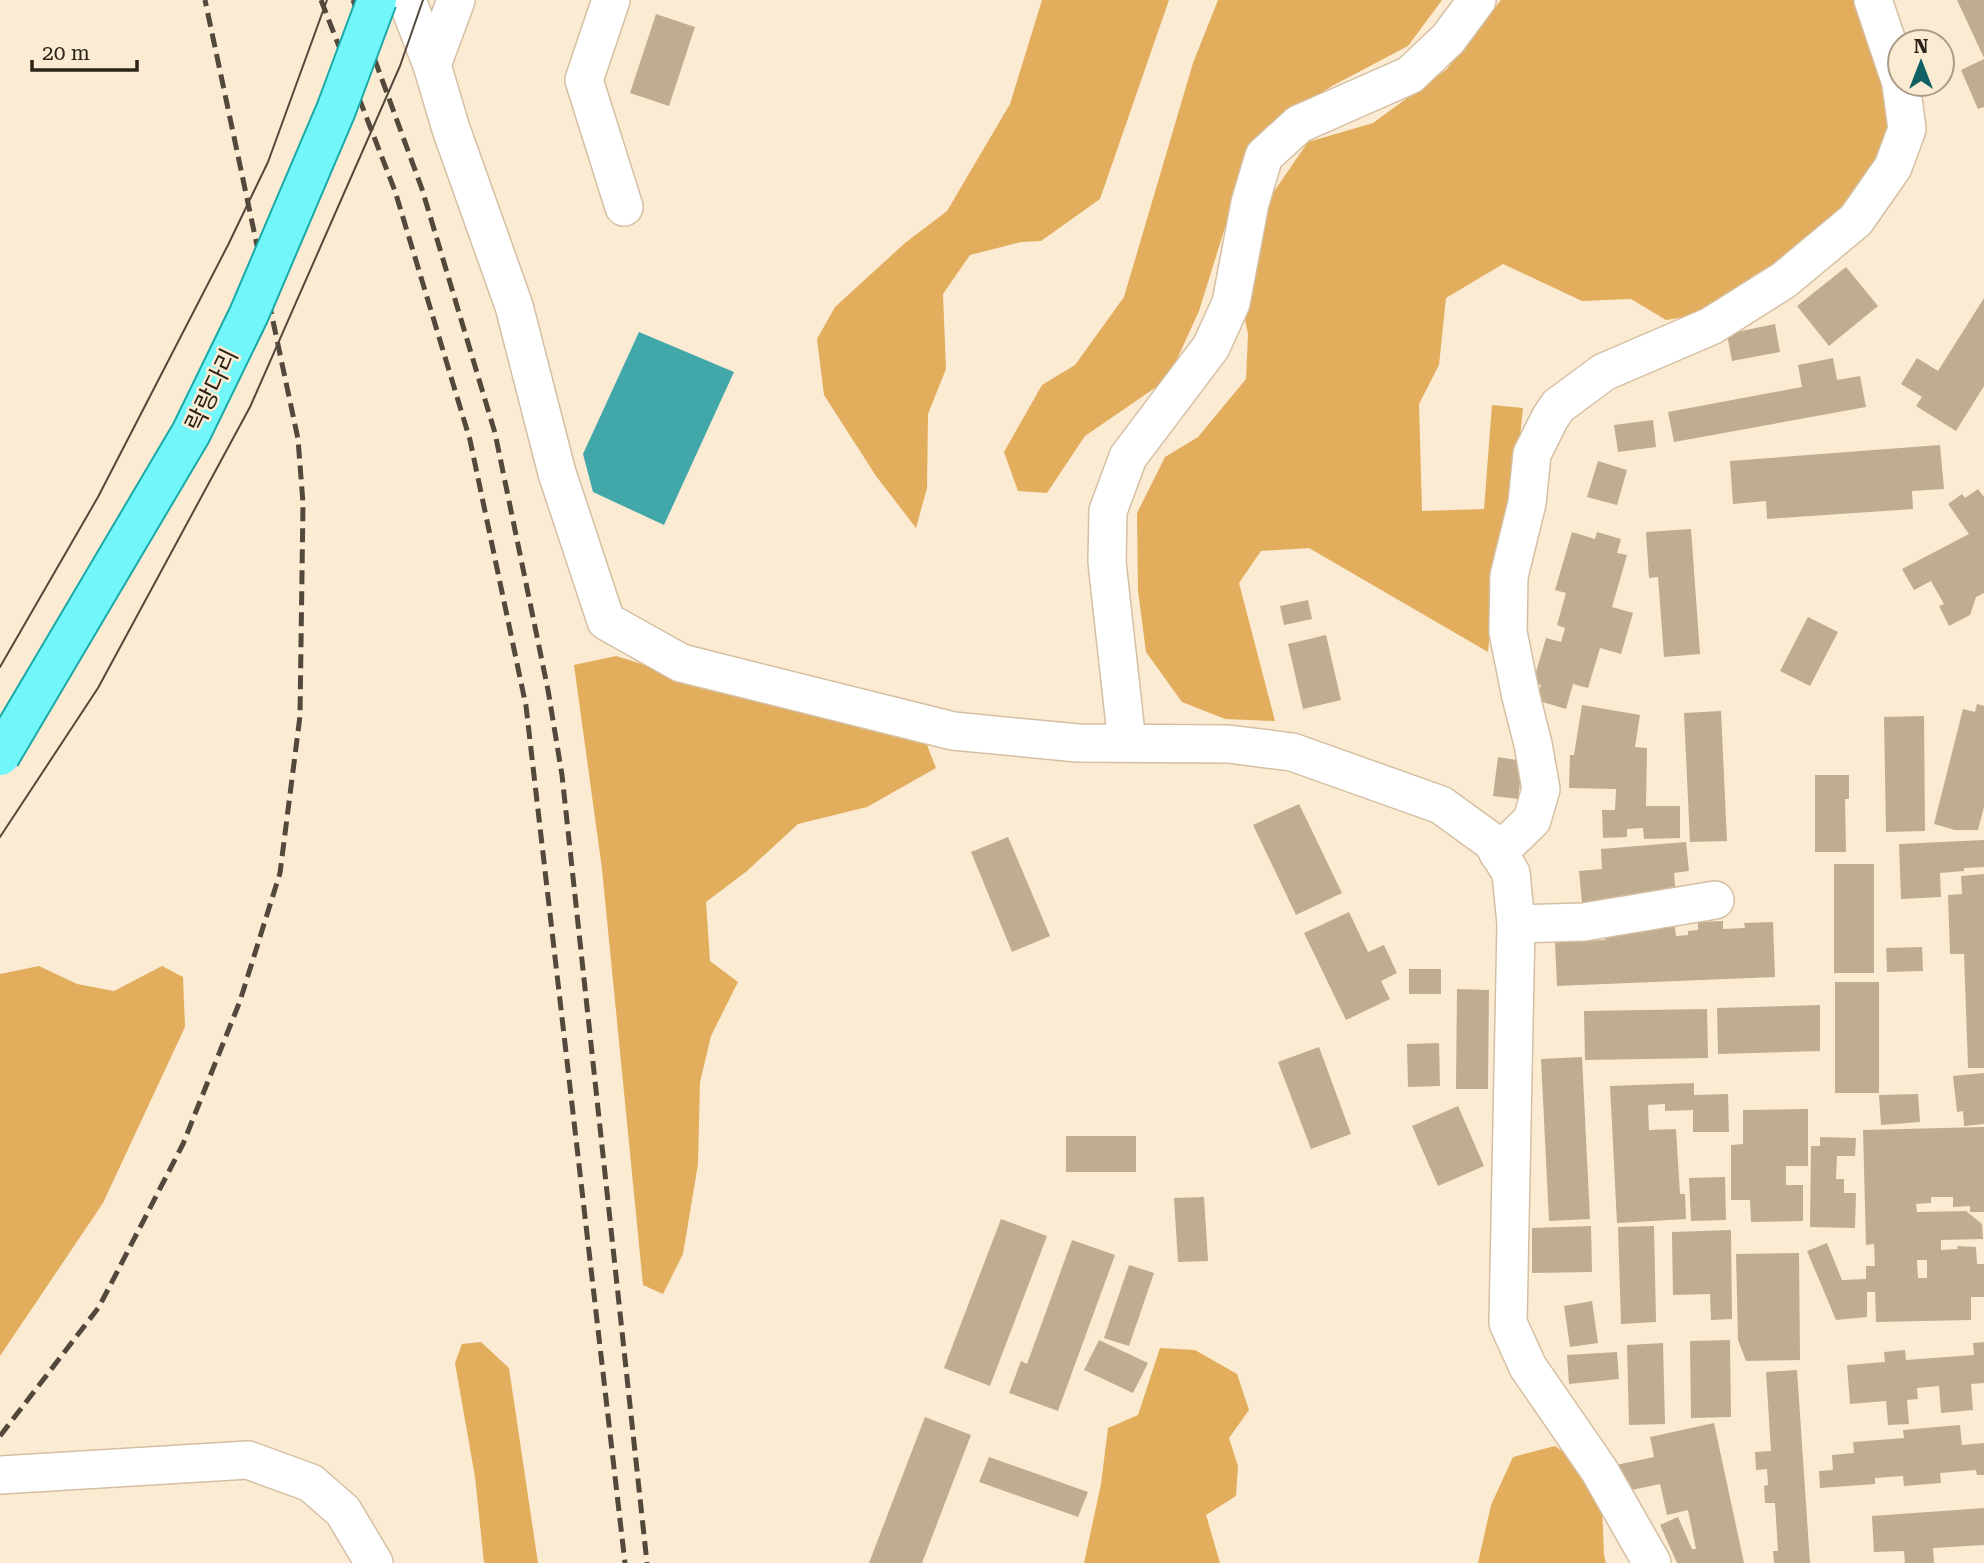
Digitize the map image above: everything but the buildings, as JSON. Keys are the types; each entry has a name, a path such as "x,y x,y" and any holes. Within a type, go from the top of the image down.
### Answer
{"main road":[{"name":"락랑다리","path":"0,756 191,433 254,301 336,110 377,0"}],"street":[{"path":"407,0 432,65 451,129 514,306 557,473 606,621 681,663 953,731 1078,743 1228,744 1292,752 1441,805 1492,842 1511,873 1516,924 1508,1323 1528,1367 1599,1470 1652,1563"},
{"path":"432,65 456,0"},
{"path":"611,0 584,79 624,207"},
{"path":"1127,743 1107,562 1108,511 1128,457 1211,347 1231,303 1250,204 1264,156 1298,124 1410,75 1448,39 1477,0"},
{"path":"1873,0 1886,39"},
{"path":"1498,853 1532,820 1541,789 1508,632 1509,576 1527,503 1532,454 1550,418 1558,406 1604,372 1710,326 1784,280 1856,220 1893,167 1907,129 1902,98"},
{"path":"1516,924 1584,922 1715,900"},
{"path":"0,1475 248,1460 311,1483 342,1511 374,1563"}],"shaded area":[{"path":"1042,0 1169,0 1100,199 1041,241 1021,242 970,255 943,294 946,369 928,414 927,488 916,528 876,476 824,395 817,339 835,307 905,243 947,211 1010,104"},
{"path":"1218,0 1442,0 1408,46 1332,86 1278,122 1233,202 1199,311 1168,379 1085,436 1047,493 1018,491 1004,452 1042,385 1075,365 1124,297 1193,63"},
{"path":"1501,0 1859,0 1882,63 1891,126 1879,168 1849,203 1798,251 1696,315 1666,320 1631,299 1582,301 1503,264 1446,298 1439,365 1419,404 1422,511 1484,509 1492,405 1523,408 1513,503 1497,558 1488,652 1309,548 1261,551 1239,583 1275,721 1225,719 1182,702 1146,652 1138,591 1137,513 1165,457 1198,437 1246,379 1248,334 1242,305 1273,193 1308,142 1373,123 1447,69"},
{"path":"616,656 726,690 846,718 927,745 936,768 867,807 798,824 747,871 706,902 710,961 738,982 711,1036 700,1082 698,1164 683,1254 663,1294 643,1285 602,869 574,665"},
{"path":"39,966 77,984 114,991 162,966 183,977 185,1027 103,1203 0,1356 0,974"},
{"path":"481,1342 509,1368 538,1563 484,1563 475,1477 455,1363 462,1344"},
{"path":"1160,1348 1195,1350 1237,1374 1249,1410 1229,1438 1238,1466 1236,1496 1206,1515 1220,1563 1084,1563 1101,1484 1108,1428 1138,1415"},
{"path":"1555,1446 1579,1464 1602,1506 1606,1563 1478,1563 1491,1505 1513,1457"}],"water":[{"path":"639,332 734,372 664,525 593,492 583,454"}],"tram line":[{"path":"0,667 98,497 228,245 268,162 327,0"},
{"path":"0,837 98,688 250,407 400,66 423,0"}],"railway":[{"path":"0,1436 99,1307 183,1144 240,1001 280,873 300,716 303,503 298,439 205,0"},
{"path":"321,0 395,191 470,440 526,706 625,1563"},
{"path":"353,0 422,189 495,433 548,690 562,775 647,1563"}]}
